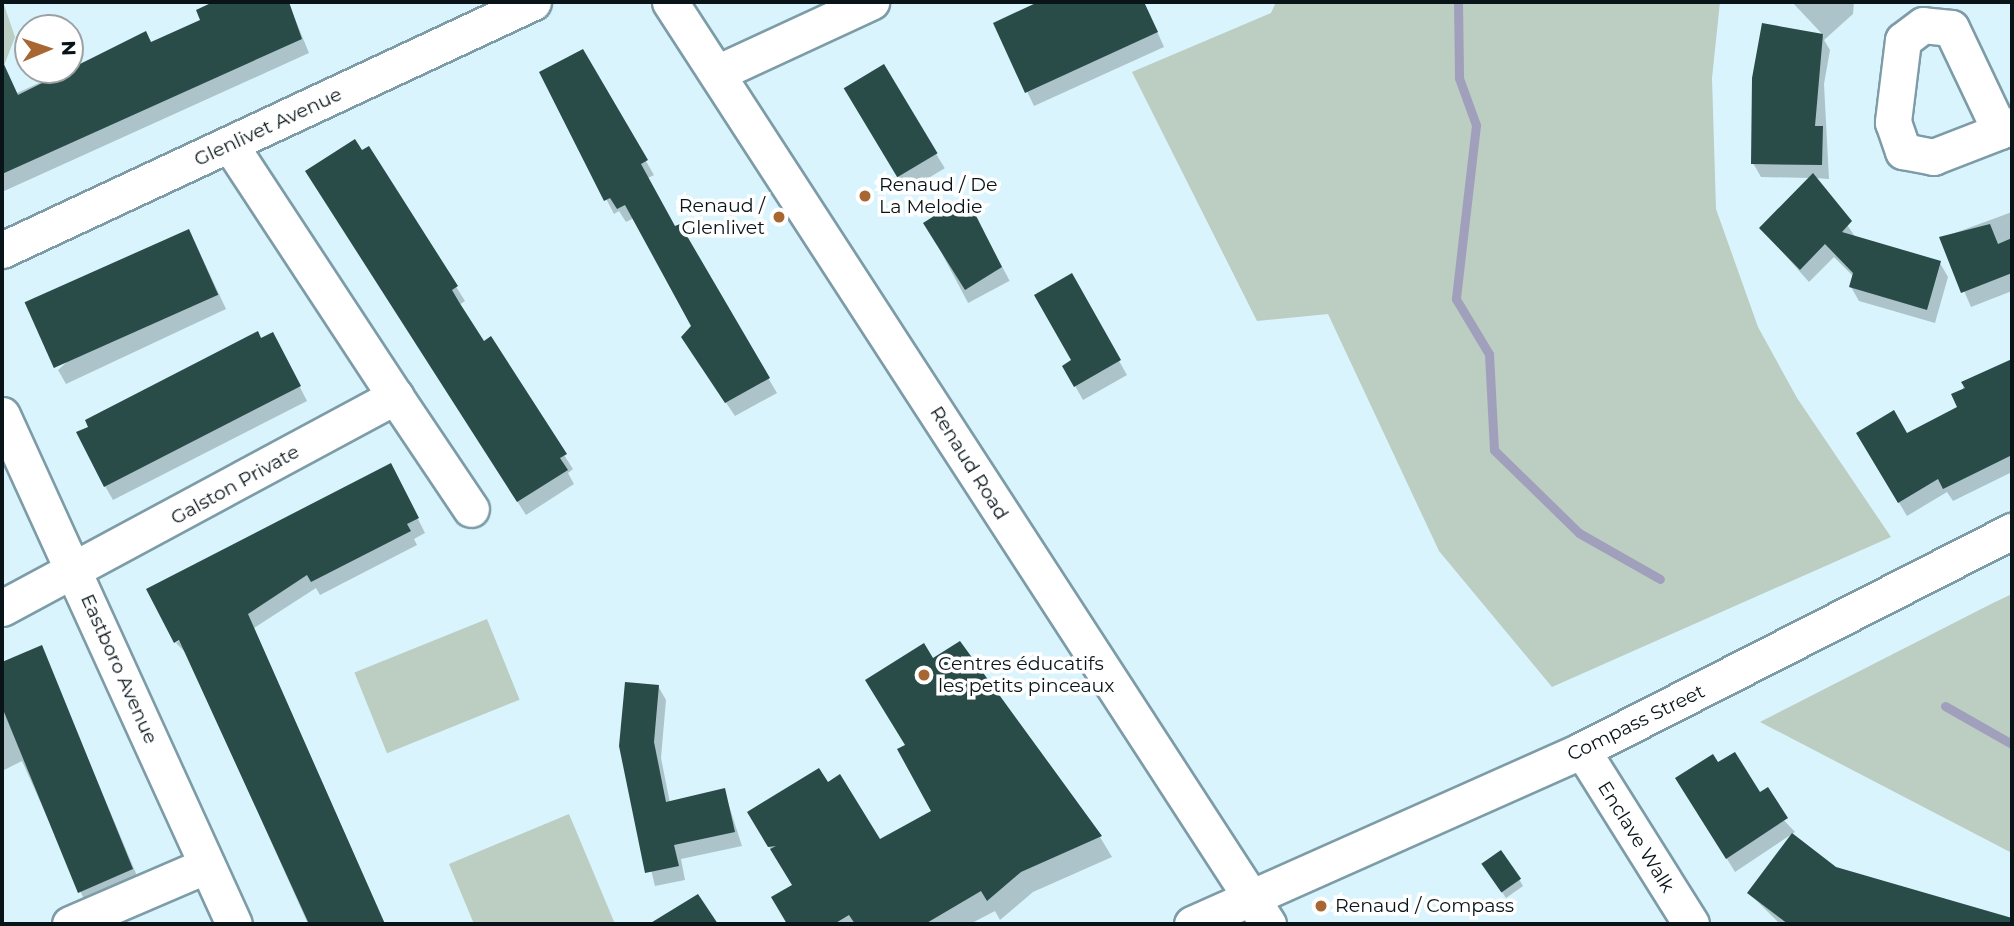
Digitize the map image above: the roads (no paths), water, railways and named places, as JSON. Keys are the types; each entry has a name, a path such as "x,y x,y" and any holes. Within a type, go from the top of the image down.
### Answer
{"street":[{"name":"Glenlivet Avenue","path":"2,250 533,2"},
{"name":"Renaud Road","path":"670,2 1259,911"},
{"path":"717,73 871,2"},
{"path":"230,145 471,509"},
{"name":"Galston Private","path":"2,608 76,574 394,396"},
{"name":"Eastboro Avenue","path":"2,415 234,924"},
{"name":"Compass Street","path":"1192,924 1259,911 2012,531"},
{"name":"Enclave Walk","path":"1582,750 1691,924"},
{"path":"69,924 208,865"}],"waterway":[{"path":"1458,2 1459,78 1476,125 1456,299 1489,354 1494,450 1579,533 1660,579"},
{"path":"1945,706 2012,744"}],"place":[{"name":"Renaud / De La Melodie","path":"865,196"},
{"name":"Renaud / Glenlivet","path":"779,217"},
{"name":"Centres éducatifs les petits pinceaux","path":"924,675"},
{"name":"Renaud / Compass","path":"1321,906"}]}
